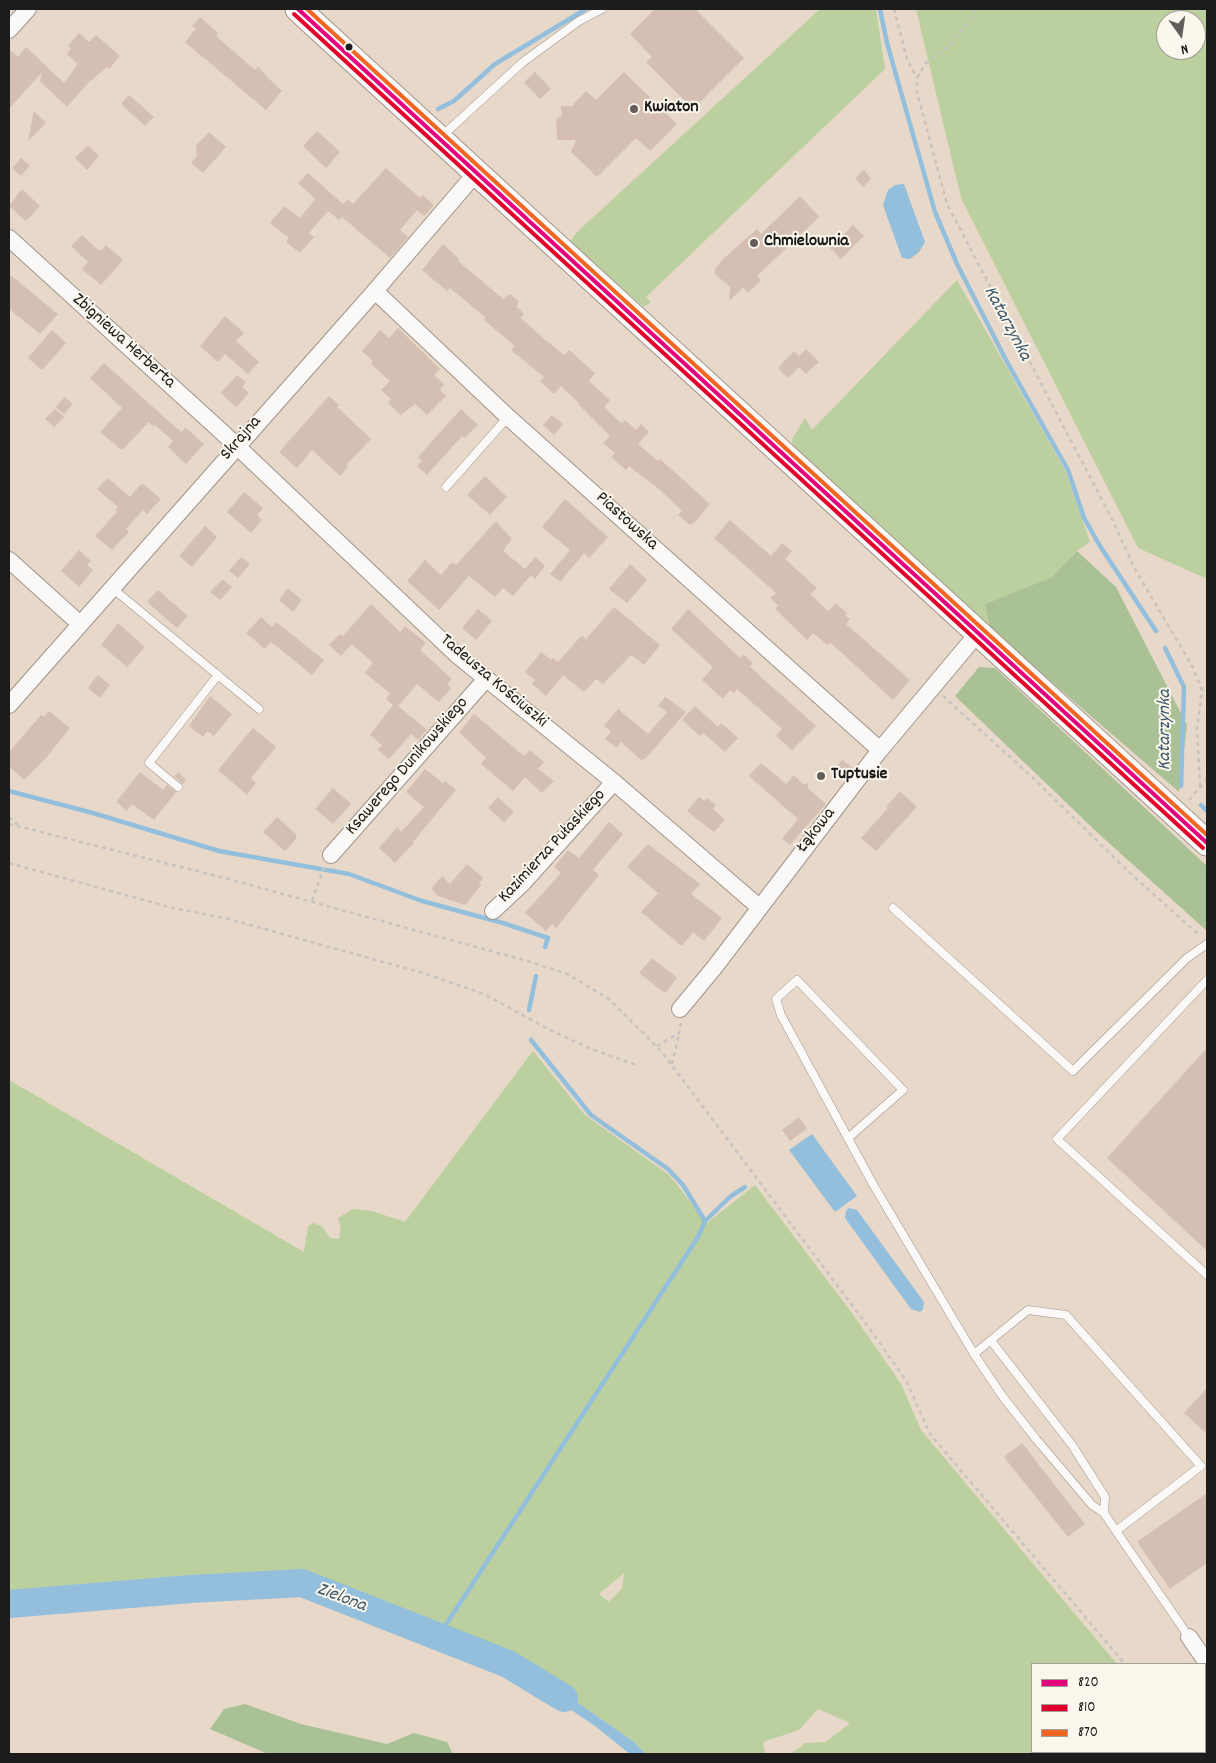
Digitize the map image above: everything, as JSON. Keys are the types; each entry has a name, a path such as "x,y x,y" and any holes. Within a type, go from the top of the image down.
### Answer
{"main road":[{"path":"298,9 1207,843"}],"street":[{"path":"9,30 28,9"},
{"name":"Skrajna","path":"9,705 375,291 476,173"},
{"name":"Zbigniewa Herberta","path":"9,238 236,446"},
{"name":"Piastowska","path":"375,291 508,417 880,750"},
{"name":"Tadeusza Kościuszki","path":"236,446 457,655 614,782 759,907"},
{"path":"9,560 80,624"},
{"name":"Łąkowa","path":"680,1009 714,968 880,750 978,633"},
{"name":"Ksawerego Dunikowskiego","path":"331,854 486,679"},
{"name":"Kazimierza Pułaskiego","path":"493,910 522,884 614,782"},
{"path":"1189,1637 1207,1663"}],"lane":[{"path":"432,132 523,62 602,9"},
{"path":"446,487 508,417"},
{"path":"112,588 258,709"},
{"path":"178,787 149,763 218,675"},
{"path":"893,908 1073,1071 1187,958 1207,943"},
{"path":"848,1138 904,1090 796,980 776,998 781,1015 848,1138 974,1354 1003,1397 1036,1439 1092,1505 1104,1513 1189,1637"},
{"path":"1207,981 1057,1139 1207,1275"},
{"path":"974,1354 992,1342 1028,1310 1066,1315 1201,1466"},
{"path":"992,1342 1072,1445 1105,1497 1104,1513"},
{"path":"1116,1531 1207,1460"}],"path":[{"path":"894,9 907,59 917,78"},
{"path":"976,9 970,21 950,46 926,63 917,78 916,92 950,212 1111,518 1135,569 1191,664 1202,690 1197,729 1200,786"},
{"path":"932,687 954,705 1130,873 1207,943"},
{"path":"1202,690 1207,691"},
{"path":"1177,815 1207,779"},
{"path":"9,817 18,826"},
{"path":"9,824 312,901 508,955 567,974 609,999 657,1046 672,1064 899,1368 930,1434 1124,1663"},
{"path":"9,863 173,908 226,918 422,973 484,994 550,1030 590,1048 636,1065"},
{"path":"312,901 323,872"},
{"path":"672,1064 681,1022 680,1009"},
{"path":"657,1046 679,1032"}],"green space":[{"path":"820,9 876,9 885,69 646,297 651,302 644,307 570,243 576,233"},
{"path":"916,9 1207,9 1207,579 1138,548 961,198"},
{"path":"957,280 1065,470 1090,542 1077,551 1052,577 985,604 990,629 792,447 792,439 805,418 812,430"},
{"path":"1077,551 1116,587 1187,725 1179,792 990,629 985,604 1052,577"},
{"path":"979,667 995,668 1207,866 1207,931 1100,835 955,696"},
{"path":"533,1051 585,1115 669,1175 707,1223 755,1185 852,1313 901,1384 921,1430 1116,1663 1031,1663 1031,1753 1117,1753 791,1754 805,1743 826,1742 850,1723 818,1709 799,1730 763,1742 765,1754 646,1754 634,1742 524,1667 496,1654 437,1633 314,1582 278,1579 9,1599 9,1080 304,1252 308,1226 313,1223 322,1226 330,1238 339,1239 341,1227 338,1218 353,1209 372,1211 405,1222","holes":["624,1573 622,1588 609,1602 599,1594"]},
{"path":"245,1704 301,1724 387,1744 414,1733 447,1742 453,1754 268,1754 210,1729 224,1709"}],"water":[{"path":"904,184 925,242 919,252 910,259 902,258 883,205 888,190 895,185"},
{"path":"812,1134 857,1196 835,1212 789,1150"},
{"path":"849,1208 857,1210 924,1302 923,1309 920,1312 911,1309 845,1218 846,1211"},
{"path":"536,1674 634,1742 646,1754 630,1754 595,1726 531,1683"}],"building":[{"path":"655,9 695,9 744,58 693,109 646,62 652,57 630,34"},
{"path":"200,17 218,33 216,36 255,70 258,66 282,91 266,110 185,42 196,29 192,26"},
{"path":"79,33 89,42 96,35 120,56 109,69 107,67 89,82 67,107 40,81 42,72 9,109 9,49 18,57 26,47 64,83 78,64 67,54 71,48 68,46"},
{"path":"535,72 551,89 540,99 524,82"},
{"path":"624,72 677,124 650,151 636,138 597,177 571,152 576,140 557,140 556,119 562,116 561,106 572,106 586,91 596,100"},
{"path":"129,95 154,117 145,126 121,104"},
{"path":"34,111 46,123 28,141"},
{"path":"317,131 340,152 326,168 303,146"},
{"path":"209,132 226,147 203,173 191,163 197,156 196,146"},
{"path":"88,145 99,156 87,170 75,158"},
{"path":"21,158 30,166 21,176 12,168"},
{"path":"386,168 420,198 423,195 434,205 424,216 417,210 400,230 408,237 390,258 342,217 339,220 328,211 309,233 314,237 300,253 286,242 289,238 270,223 284,206 300,218 315,199 298,183 308,173 343,204 348,199 353,204"},
{"path":"864,170 871,179 863,187 855,178"},
{"path":"22,189 40,206 26,221 9,206"},
{"path":"800,196 819,217 757,276 761,280 748,293 743,288 729,301 730,287 715,274 715,269 722,260 757,229 761,234"},
{"path":"853,225 864,236 841,259 830,248"},
{"path":"82,235 98,250 102,250 106,245 123,260 101,285 82,269 88,262 71,246"},
{"path":"443,244 459,259 458,261 503,299 510,294 519,302 516,306 524,314 521,318 543,338 564,355 569,350 595,373 589,381 610,400 604,407 621,423 625,420 636,430 641,424 649,432 638,444 658,461 660,459 710,504 695,522 690,525 678,515 682,511 659,489 629,466 626,470 611,457 615,453 603,443 610,436 580,404 561,386 554,394 540,381 544,377 511,350 515,346 484,320 486,318 450,288 447,291 422,270"},
{"path":"9,274 58,314 40,334 9,309"},
{"path":"225,316 244,333 236,341 259,362 248,374 225,354 218,362 200,346"},
{"path":"398,328 440,369 434,375 444,384 440,390 446,396 427,415 415,404 401,415 388,403 391,399 381,390 390,381 371,364 373,361 362,351 380,330 389,338"},
{"path":"52,330 66,343 42,370 28,358"},
{"path":"806,349 819,362 806,374 799,367 788,378 778,368 794,351 799,356"},
{"path":"104,363 173,425 182,432 185,427 204,444 186,464 168,447 173,441 149,422 122,450 100,432 122,408 90,378"},
{"path":"237,375 246,382 242,387 249,393 236,407 221,393"},
{"path":"329,396 339,405 337,407 371,439 346,465 348,467 340,476 312,450 297,468 279,452"},
{"path":"65,397 73,404 64,414 55,407"},
{"path":"55,409 64,417 54,427 45,419"},
{"path":"461,409 478,425 465,438 462,436 427,475 417,466 422,461 418,457"},
{"path":"552,415 563,424 554,435 543,425"},
{"path":"485,476 507,497 490,515 467,495"},
{"path":"108,478 130,497 142,483 161,499 147,514 143,510 126,529 129,532 112,550 95,536 117,512 115,510 118,507 97,489"},
{"path":"244,492 263,508 257,515 262,520 251,533 227,512"},
{"path":"565,499 608,537 589,558 584,553 560,582 550,574 570,550 542,527"},
{"path":"730,520 771,556 782,543 792,551 785,559 817,588 810,594 828,611 836,603 847,613 845,615 850,619 846,624 910,680 893,700 830,642 828,645 813,633 807,640 775,609 778,605 770,598 776,593 714,538"},
{"path":"496,521 512,539 503,551 525,569 535,557 545,566 535,579 531,575 513,596 503,588 495,597 469,576 439,610 407,581 425,560 441,575 452,562 456,565"},
{"path":"205,526 217,537 192,567 179,556"},
{"path":"79,550 91,561 87,565 93,570 79,587 61,571"},
{"path":"241,557 250,564 238,578 229,571"},
{"path":"630,564 647,580 627,603 609,589"},
{"path":"223,579 232,587 220,600 210,592"},
{"path":"288,588 302,600 293,612 279,600"},
{"path":"158,590 188,616 177,628 147,602"},
{"path":"371,604 400,632 405,626 426,643 420,650 452,679 447,684 451,688 439,702 417,684 398,706 427,730 418,740 411,734 389,759 378,750 382,745 370,735 393,705 386,699 390,693 365,673 373,663 352,644 341,656 329,645 340,634 343,636"},
{"path":"614,607 660,645 644,665 631,655 603,684 596,679 584,692 563,675 546,696 532,684 535,680 525,672 541,652 551,660 553,658 558,662 582,635 586,639"},
{"path":"478,609 492,621 476,640 462,628"},
{"path":"688,609 740,658 743,654 753,663 750,667 816,726 792,750 776,736 782,729 737,689 734,693 730,690 723,699 702,680 713,667 671,629"},
{"path":"261,617 272,627 276,622 324,660 312,675 271,642 265,649 246,633"},
{"path":"118,623 145,647 127,667 101,645"},
{"path":"98,675 110,685 100,698 88,688"},
{"path":"210,696 232,714 214,736 207,731 203,737 189,726"},
{"path":"665,697 686,712 646,758 641,760 621,742 617,748 605,739 611,732 604,726 618,709 648,734 667,712 658,706"},
{"path":"695,706 718,727 721,723 738,738 725,752 703,733 700,736 682,720"},
{"path":"49,711 70,728 45,759 24,780 9,766 9,752 41,715 44,717"},
{"path":"474,714 524,756 530,750 544,762 538,769 554,781 542,793 525,777 513,791 481,764 486,758 459,732"},
{"path":"253,728 276,747 251,778 256,783 247,795 218,770"},
{"path":"842,760 853,768 844,781 833,772"},
{"path":"761,763 786,784 794,775 803,784 808,783 808,788 826,804 790,845 782,839 798,819 749,776"},
{"path":"425,769 456,790 414,843 395,863 379,848 397,827 401,832 424,807 406,792"},
{"path":"140,772 163,790 167,785 176,792 154,820 132,804 127,811 116,802"},
{"path":"178,772 186,780 183,784 174,776"},
{"path":"333,788 351,804 333,824 315,809"},
{"path":"900,791 917,807 876,851 861,838 888,808 886,807"},
{"path":"498,797 514,812 504,822 488,808"},
{"path":"699,797 704,801 707,798 716,805 713,809 725,820 714,832 687,811"},
{"path":"277,817 296,834 296,839 285,851 263,832"},
{"path":"609,822 623,834 593,870 599,875 556,928 552,924 546,931 525,913 561,873 554,867 568,850 579,858"},
{"path":"648,844 700,884 691,894 722,918 704,941 693,932 682,946 641,912 658,893 627,867"},
{"path":"467,864 484,878 479,883 481,885 465,905 438,896 431,889 442,876 450,884"},
{"path":"652,958 677,978 665,993 639,973"},
{"path":"1207,1048 1207,1251 1107,1158"},
{"path":"799,1117 807,1129 790,1141 782,1130"},
{"path":"1207,1388 1207,1434 1184,1413"},
{"path":"1022,1443 1085,1524 1068,1537 1004,1457"},
{"path":"1207,1493 1207,1563 1170,1589 1137,1542"}],"waterway":[{"path":"438,109 454,101 495,64 586,9"},
{"name":"Katarzynka","path":"880,9 887,43 935,212 957,264 1007,362 1068,470 1084,518 1100,546 1156,631"},
{"name":"Katarzynka","path":"1165,648 1184,687 1181,786"},
{"path":"9,791 93,813 219,851 349,874 422,901 503,923 548,938 545,947"},
{"name":"Katarzynka","path":"1201,805 1207,811"},
{"path":"529,1010 536,976"},
{"path":"531,1040 591,1115 668,1169 683,1185 705,1221"},
{"path":"438,1637 698,1237 705,1221 731,1196 745,1187"},
{"name":"Zielona","path":"9,1604 191,1589 302,1583 508,1664 564,1698"}],"transit line":[{"name":"820","path":"298,9 1207,843"},
{"name":"870","path":"307,9 1207,835"},
{"name":"810","path":"294,14 1203,848"}],"place":[{"name":"Kwiaton","path":"634,109"},
{"name":"Chmielownia","path":"754,243"},
{"name":"Tuptusie","path":"821,776"}]}
